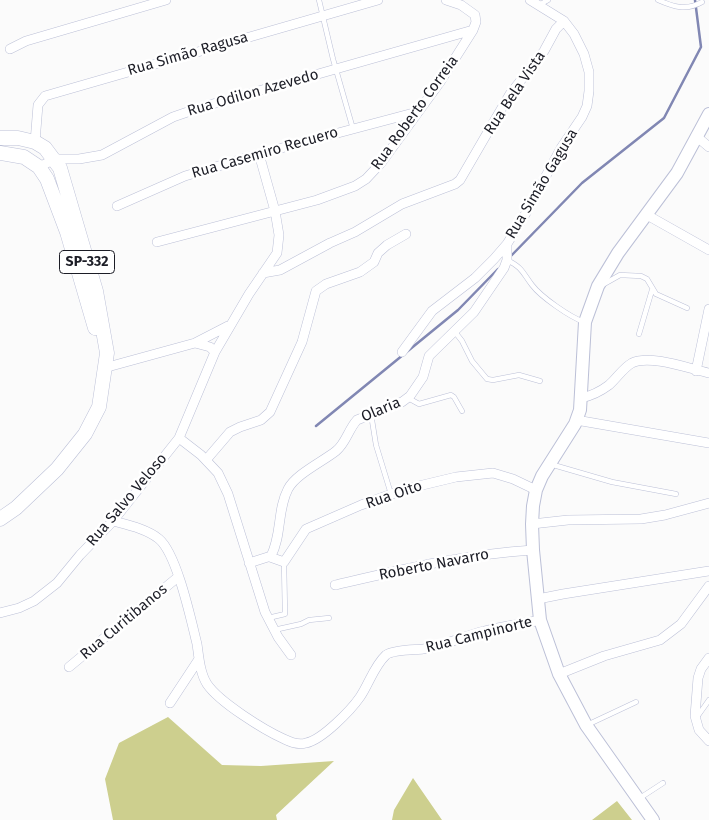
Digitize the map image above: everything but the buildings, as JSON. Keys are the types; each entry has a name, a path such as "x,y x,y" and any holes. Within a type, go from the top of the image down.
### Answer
{"main road":[{"path":"653,820 609,761 586,725 559,674 540,620 532,524 536,490 549,464 576,420 581,398 585,322 598,286 618,253 677,173 709,114"},
{"path":"0,138 18,138 36,142 24,152 0,153"},
{"name":"SP-332","path":"0,519 16,508 57,469 85,434 99,408 107,353 96,291 64,178 55,159 45,148 36,142"},
{"path":"0,153 24,157 39,167"},
{"name":"SP-332","path":"39,167 50,187 66,232 93,322 104,368"}],"street":[{"path":"10,49 26,41 166,0"},
{"name":"Rua Simão Ragusa","path":"36,142 38,106 45,96 378,0"},
{"path":"446,0 461,5 476,14 473,30"},
{"name":"Rua Simão Gagusa","path":"402,352 432,311 475,278 507,244 587,106 589,72 584,54 574,34 564,21 530,0"},
{"name":"Rua Bela Vista","path":"263,273 280,270 355,232 402,204 455,184 460,180 510,94 544,51 556,28 564,21"},
{"name":"Rua Odilon Azevedo","path":"39,167 55,159 80,159 102,155 173,117 202,106 473,30"},
{"name":"Rua Roberto Correia","path":"157,242 275,212 355,186 366,178 380,163 440,82 473,30"},
{"name":"Rua Casemiro Recuero","path":"117,206 185,176 417,112"},
{"path":"696,136 709,148"},
{"name":"Rua Salvo Veloso","path":"0,613 34,602 57,583 80,555 113,521 179,438 215,352 277,253 275,212 260,154"},
{"path":"647,215 709,250"},
{"path":"206,460 230,432 261,420 270,412 302,342 313,298 317,290 326,284 364,269 374,262 378,253 387,245 406,234"},
{"name":"Olaria","path":"270,557 278,538 283,504 290,486 342,445 356,420 398,404 408,398 423,377 429,356 474,312 504,268 507,260 507,244"},
{"path":"696,371 706,339 709,309"},
{"path":"104,368 195,343 231,325"},
{"path":"195,343 210,347 215,352"},
{"path":"581,398 608,386 627,367 637,362 658,361 709,374"},
{"path":"576,420 709,443"},
{"path":"179,438 206,460 218,473 228,494 268,618 291,655"},
{"name":"Rua Oito","path":"284,562 306,529 391,494 434,482 490,473 513,479 536,490"},
{"path":"532,524 568,520 641,519 665,515 709,503"},
{"path":"113,521 141,529 158,538 169,551 185,598 199,659 170,703"},
{"name":"Roberto Navarro","path":"336,585 440,562 496,553 533,550"},
{"path":"249,563 270,557 284,562"},
{"path":"538,599 709,571"},
{"name":"Rua Curitibanos","path":"69,667 178,577"},
{"path":"559,674 604,656 660,640 681,624 709,586"},
{"name":"Rua Campinorte","path":"199,659 207,684 224,701 284,740 301,744 310,742 328,730 360,697 379,663 389,653 438,647 487,630 540,620"},
{"path":"709,658 701,669 698,678 695,720 699,730 709,741"}],"lane":[{"path":"319,0 353,129"},
{"path":"539,4 548,0"},
{"path":"658,0 677,8 688,7 702,2"},
{"path":"507,260 522,269 532,285 544,296 572,318 585,322"},
{"path":"598,286 620,275 628,274 645,278 656,294 687,308"},
{"path":"639,334 652,290"},
{"path":"455,332 462,341 471,360 487,379 493,380 519,375 540,381"},
{"path":"408,398 419,404 451,395 462,411"},
{"path":"371,414 376,445 391,494"},
{"path":"549,464 612,482 676,494"},
{"path":"268,618 285,614 284,562"},
{"path":"274,630 301,624 309,620 329,618"},
{"path":"695,720 709,700"},
{"path":"586,725 636,702"},
{"path":"639,799 663,783"}],"green space":[{"path":"168,717 222,765 261,766 334,761 276,815 277,820 113,820 105,779 119,743"},
{"path":"413,778 442,820 392,820 394,810"},
{"path":"617,801 632,820 592,820"}],"waterway":[{"path":"509,258 582,183 664,118 701,47 695,0"},
{"path":"316,426 458,310 498,269"}]}
